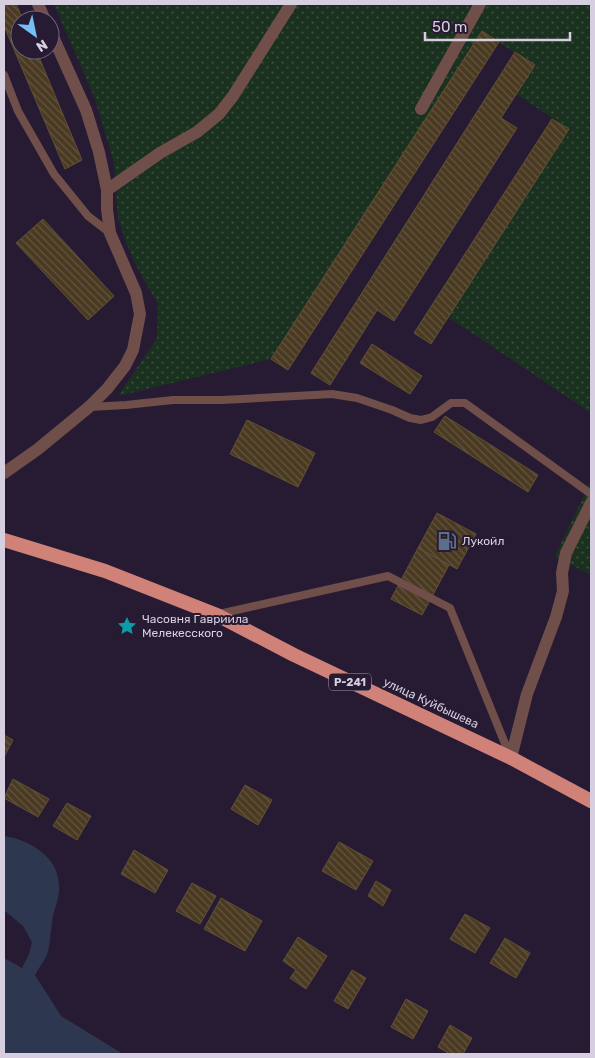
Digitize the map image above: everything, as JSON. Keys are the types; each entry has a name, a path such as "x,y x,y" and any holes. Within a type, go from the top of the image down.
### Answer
{"highway":[{"name":"улица Куйбышева","path":"4,540 105,571 217,615 294,655 511,758 591,801"}],"street":[{"path":"107,190 160,153 197,132 219,114 233,96 291,4"},
{"path":"421,109 480,4"},
{"path":"4,472 38,449 89,407 107,389 125,366 133,350 140,314 136,293 110,233 106,208 107,190 99,152 86,110 60,52"},
{"path":"511,758 527,694 564,591 562,573 566,553 591,503"}],"lane":[{"path":"4,75 18,111 54,174 88,216 110,233"},
{"path":"89,407 173,400 222,400 332,394 357,398 410,418 421,420 432,417 451,403 465,403 591,494"},
{"path":"217,615 388,576 450,608 511,758"}],"green space":[{"path":"54,4 591,4 591,413 448,317 569,129 516,94 535,65 482,32 271,359 118,396 157,338 158,304 140,273 127,245 118,218 114,163 95,99 60,18 60,10 57,10"},
{"path":"591,480 591,575 555,556"}],"water":[{"path":"4,836 24,841 33,846 48,858 58,876 59,894 53,916 48,952 35,975 61,1016 123,1054 4,1054 4,958 22,968 29,954 32,942 23,926 4,910"}],"building":[{"path":"4,4 16,4 19,10 10,10 10,40 4,26"},
{"path":"482,31 499,42 288,370 271,359"},
{"path":"515,52 535,65 501,118 517,128 394,321 377,310 330,385 311,373"},
{"path":"19,60 40,60 82,160 65,169"},
{"path":"552,119 569,129 431,344 414,333"},
{"path":"43,219 114,296 88,320 16,243"},
{"path":"372,344 422,376 410,394 360,363"},
{"path":"445,416 538,475 528,492 434,432"},
{"path":"247,420 315,453 298,487 230,454"},
{"name":"Лукойл","path":"437,513 476,534 457,569 418,548"},
{"path":"418,548 449,565 422,615 391,599"},
{"path":"4,735 13,740 4,757"},
{"path":"13,779 49,799 38,817 4,798"},
{"path":"245,785 272,800 258,825 231,809"},
{"path":"67,803 91,816 77,840 53,826"},
{"path":"339,842 373,861 356,890 322,871"},
{"path":"134,850 168,870 155,893 121,874"},
{"path":"376,881 391,890 383,906 368,896"},
{"path":"192,883 216,896 200,924 176,911"},
{"path":"221,898 262,921 245,951 204,929"},
{"path":"465,914 490,928 475,953 450,939"},
{"path":"298,937 327,956 306,989 290,978 296,970 283,961"},
{"path":"505,938 530,953 516,978 490,963"},
{"path":"352,970 366,978 348,1009 334,1001"},
{"path":"406,999 428,1011 413,1039 391,1027"},
{"path":"450,1025 472,1038 463,1054 450,1054 438,1047"}],"place":[{"name":"Лукойл","path":"447,541"},
{"name":"Часовня Гавриила Мелекесского","path":"127,626"}]}
